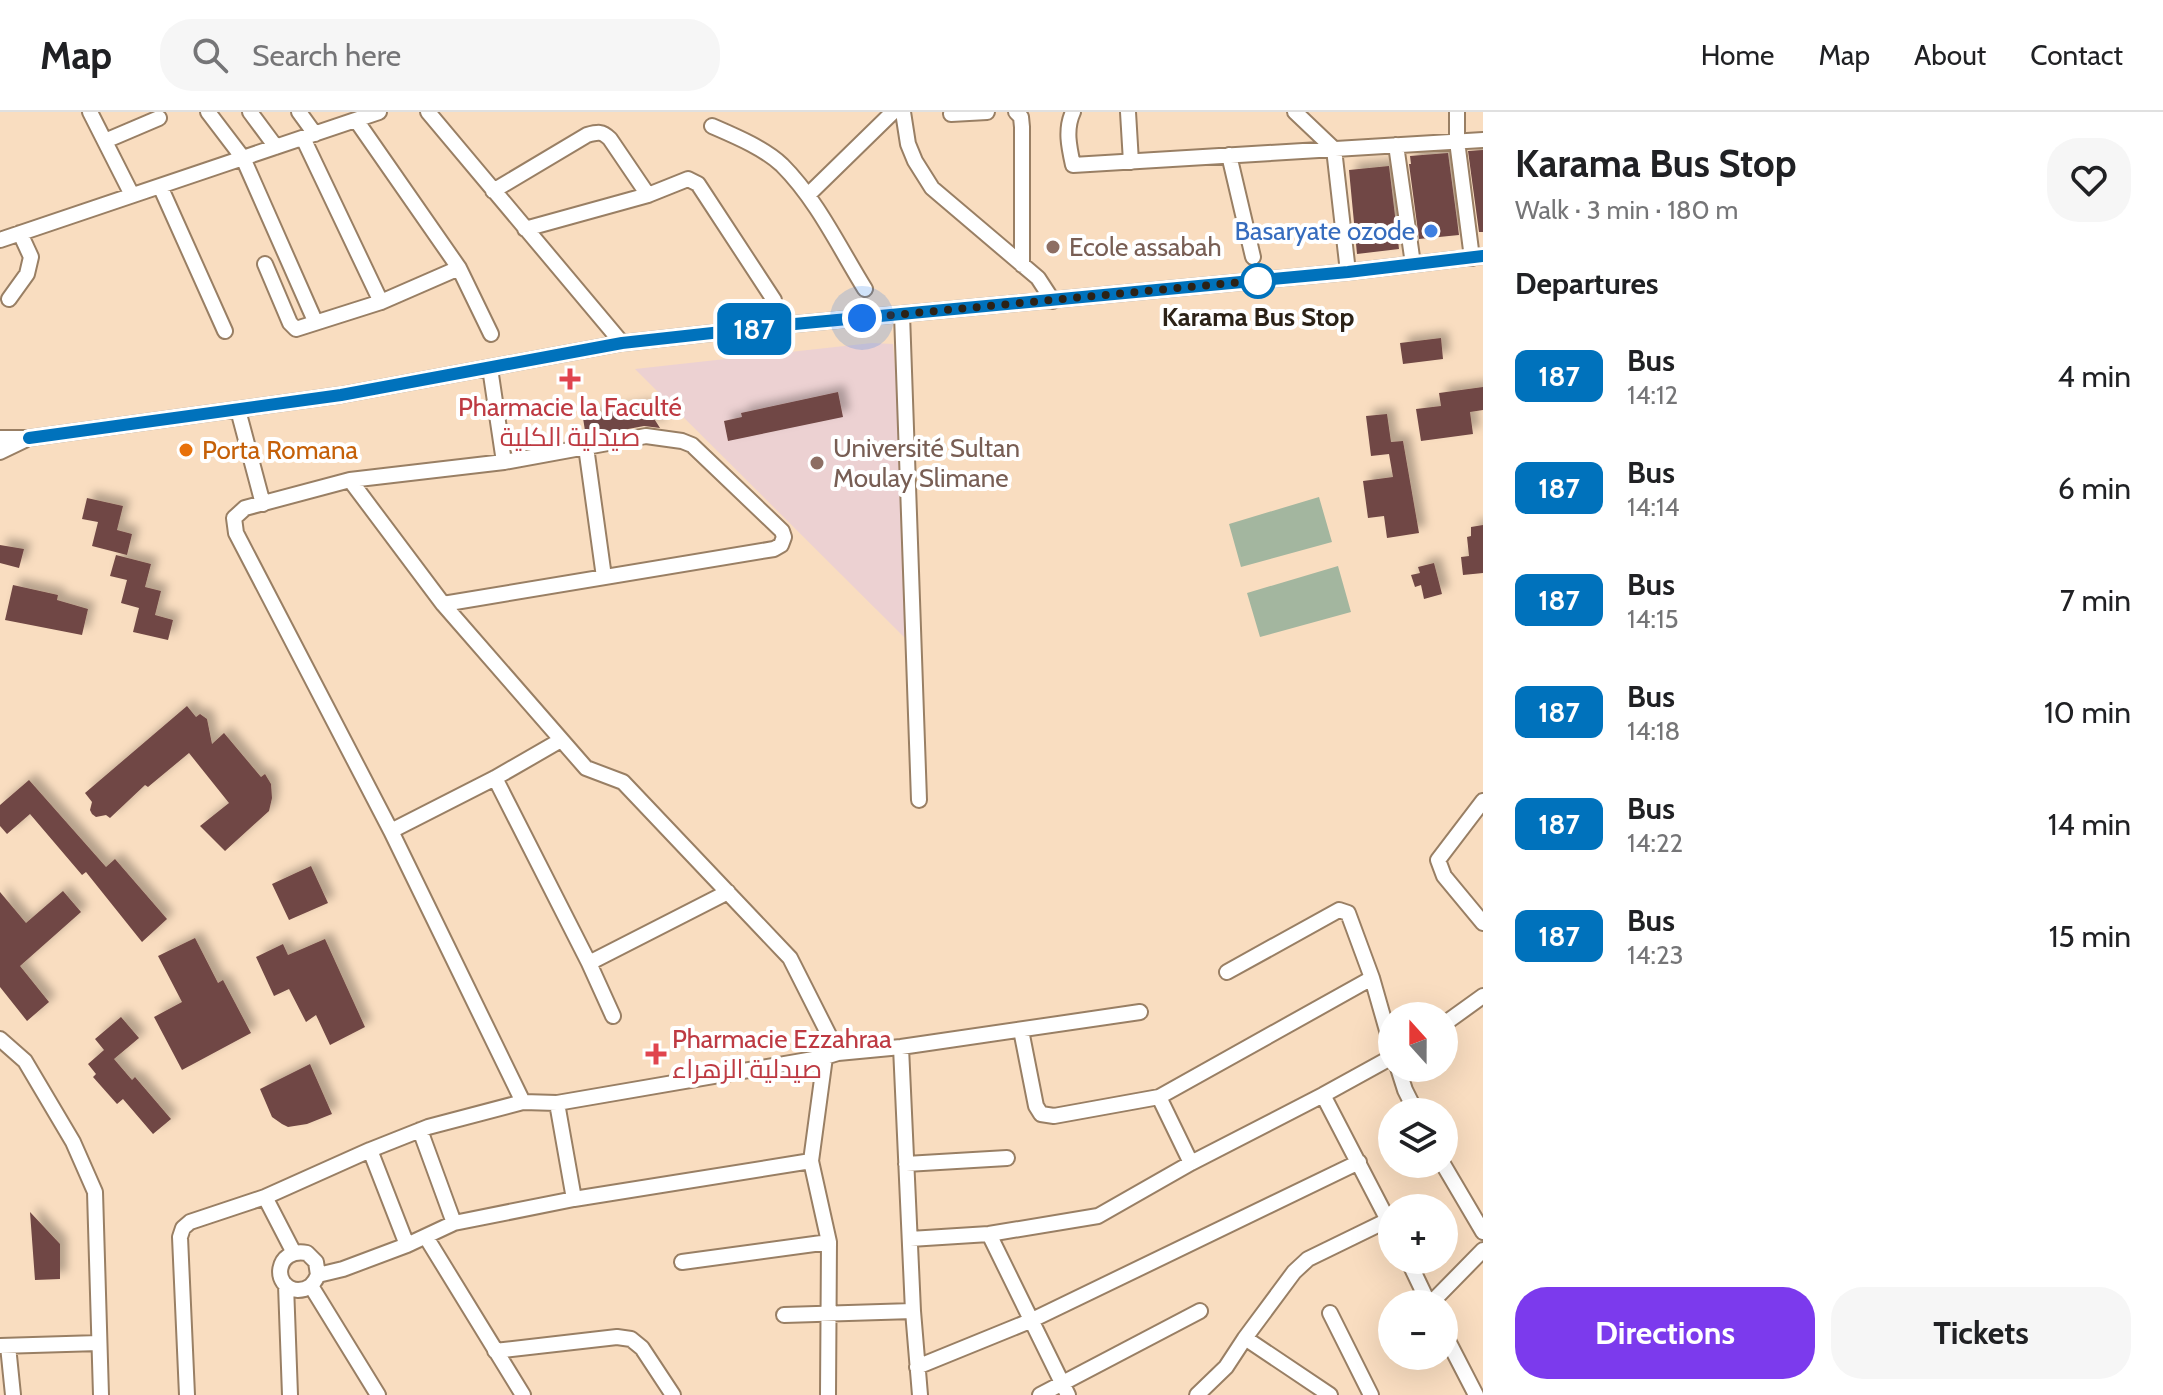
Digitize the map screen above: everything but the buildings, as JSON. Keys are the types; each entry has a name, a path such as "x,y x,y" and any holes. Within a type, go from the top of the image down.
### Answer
{"street":[{"path":"90,112 132,195"},
{"path":"208,112 243,158 315,321"},
{"path":"250,112 276,147"},
{"path":"299,112 381,302"},
{"path":"0,240 379,112"},
{"path":"428,112 622,343"},
{"path":"808,195 893,112"},
{"path":"903,112 908,144 932,188 1038,278 1053,301"},
{"path":"951,114 987,112"},
{"path":"1016,112 1021,117 1022,127 1022,265"},
{"path":"1073,112 1068,136 1073,165 1483,140"},
{"path":"1128,112 1131,162"},
{"path":"1295,112 1334,149 1348,272"},
{"path":"0,438 29,438 341,395 622,343 1478,257 1457,141 1457,112"},
{"path":"105,141 159,118"},
{"path":"356,120 459,268 491,334"},
{"path":"712,126 753,146 780,164 808,195 865,289"},
{"path":"493,191 598,131 610,139 648,195"},
{"path":"1396,145 1413,264"},
{"path":"1229,155 1253,257"},
{"path":"525,229 648,195 688,179 698,184 774,300"},
{"path":"160,186 225,331"},
{"path":"9,299 27,274 31,257 20,233"},
{"path":"265,264 296,329 381,302 459,268"},
{"path":"902,314 919,800"},
{"path":"490,368 504,462"},
{"path":"238,410 263,504"},
{"path":"443,604 774,549 781,545 784,537 782,531 692,445 646,436 504,462 350,480 245,508 234,518 236,533 391,831 523,1102"},
{"path":"0,452 29,438"},
{"path":"586,447 604,577"},
{"path":"350,480 443,604 586,768 623,782 790,958 832,1055 811,1161 829,1242 828,1395"},
{"path":"391,831 561,740"},
{"path":"495,778 613,1016"},
{"path":"1483,801 1438,860 1444,876 1483,923"},
{"path":"589,963 728,892"},
{"path":"1227,972 1339,910 1348,913 1352,921 1379,1002"},
{"path":"1021,1030 1036,1106 1041,1114 1054,1116 1159,1097 1372,978"},
{"path":"1458,1014 1483,996"},
{"path":"187,1395 180,1237 183,1228 190,1222 265,1197 420,1130 523,1102 557,1103 832,1055 1140,1012"},
{"path":"0,1039 25,1061 73,1142 95,1192 101,1395"},
{"path":"901,1047 913,1311 920,1395"},
{"path":"910,1239 989,1234 1098,1216 1191,1163 1378,1065"},
{"path":"1323,1095 1378,1199"},
{"path":"1159,1097 1191,1163"},
{"path":"557,1103 574,1199"},
{"path":"420,1130 454,1223"},
{"path":"370,1150 407,1245"},
{"path":"906,1164 1007,1158"},
{"path":"286,1285 298,1290 314,1280 407,1245 454,1223 574,1199 811,1161"},
{"path":"917,1367 1030,1321 1359,1162"},
{"path":"1451,1178 1483,1232"},
{"path":"265,1197 294,1253"},
{"path":"1197,1395 1226,1367 1294,1272 1308,1259 1322,1250 1378,1228"},
{"path":"989,1234 1065,1389"},
{"path":"426,1237 523,1395"},
{"path":"682,1262 829,1242"},
{"path":"1444,1290 1483,1250"},
{"path":"290,1395 286,1285 280,1273 283,1260 294,1253 307,1253 318,1268 314,1280 378,1395"},
{"path":"784,1315 913,1311"},
{"path":"1040,1395 1065,1389 1200,1311"},
{"path":"1330,1313 1368,1394"},
{"path":"495,1351 617,1337 631,1339 642,1348 673,1395"},
{"path":"1245,1338 1330,1395"},
{"path":"13,1395 4,1346 99,1343"},
{"path":"1458,1360 1476,1395"}],"shaded area":[{"name":"Université Sultan Moulay Slimane","path":"872,343 893,344 921,654 635,369"}],"green space":[{"path":"1319,497 1332,542 1241,567 1229,524"},
{"path":"1338,566 1351,612 1260,637 1247,593"}],"bus line":[{"name":"187","path":"29,438 341,395 622,343 1483,256"}],"place":[{"name":"Basaryate ozode","path":"1431,231"},
{"name":"Ecole assabah","path":"1053,247"},
{"name":"Karama Bus Stop","path":"1258,281"},
{"name":"Pharmacie la Faculté صيدلية الكلية","path":"570,379"},
{"name":"Porta Romana","path":"186,450"},
{"name":"Université Sultan Moulay Slimane","path":"817,463"},
{"name":"Pharmacie Ezzahraa صيدلية الزهراء","path":"656,1054"}],"route":[{"path":"862,318 1263,280 1258,281"}]}
